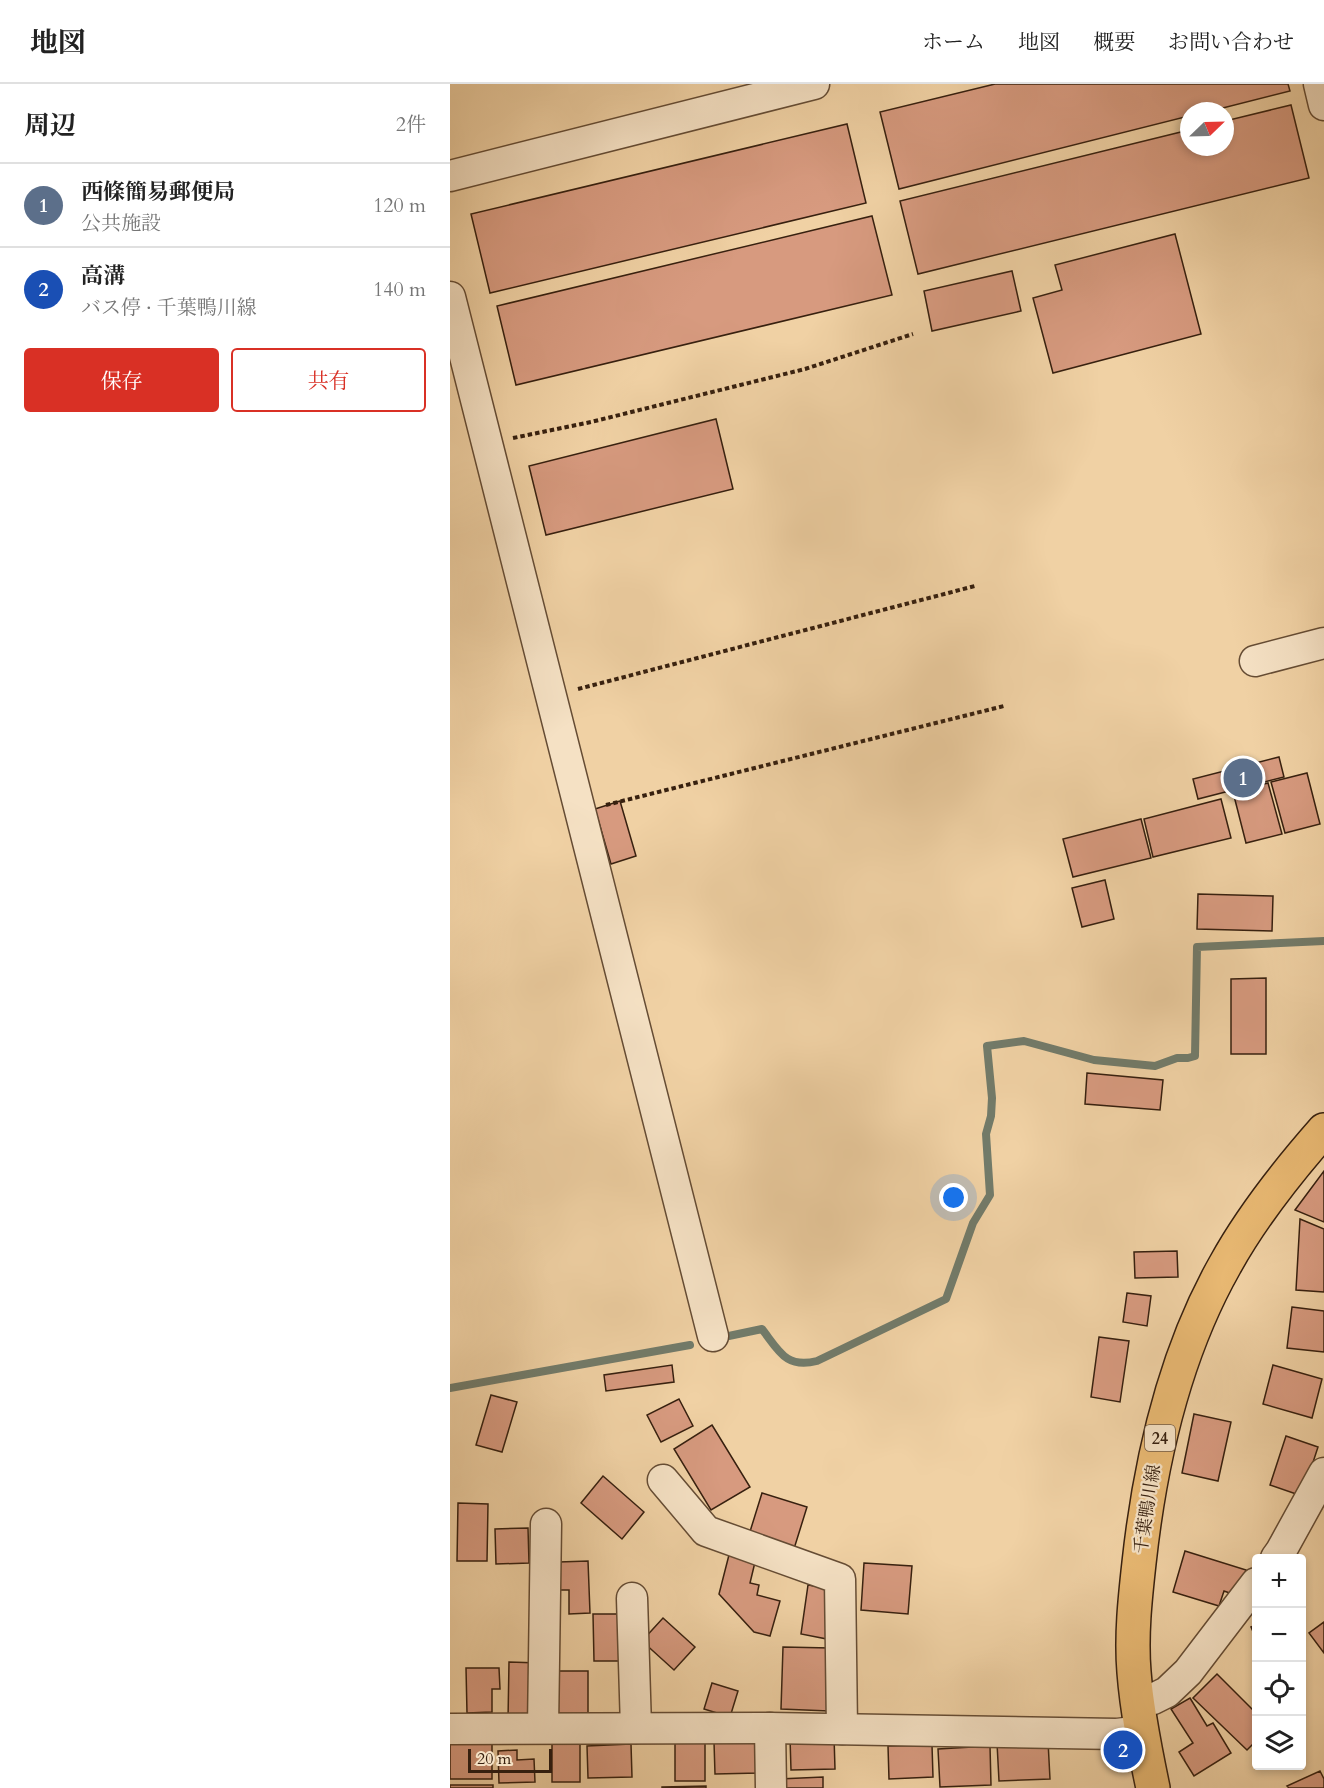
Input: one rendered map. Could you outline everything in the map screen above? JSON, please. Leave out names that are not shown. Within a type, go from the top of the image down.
[{"type":"main road","name":"千葉鴨川線","points":[[1153,1788],[1139,1716],[1133,1645],[1136,1584],[1144,1518],[1156,1452],[1171,1394],[1196,1324],[1224,1266],[1265,1202],[1324,1130]]},
{"type":"street","points":[[450,176],[814,84]]},
{"type":"street","points":[[1319,84],[1324,105]]},
{"type":"street","points":[[450,297],[713,1336]]},
{"type":"street","points":[[1255,661],[1324,643]]},
{"type":"street","points":[[1279,1554],[1324,1473]]},
{"type":"street","points":[[663,1480],[706,1531],[840,1579],[842,1729]]},
{"type":"street","points":[[543,1728],[546,1524]]},
{"type":"street","points":[[450,1729],[770,1728],[1117,1734],[1139,1716],[1153,1699],[1167,1692],[1188,1672],[1252,1589]]},
{"type":"street","points":[[632,1598],[636,1728]]},
{"type":"street","points":[[770,1728],[771,1788]]},
{"type":"path","points":[[487,443],[591,422],[805,369],[913,333]]},
{"type":"path","points":[[551,696],[975,586]]},
{"type":"path","points":[[580,811],[1004,706]]},
{"type":"building","points":[[995,84],[1288,84],[1290,91],[1234,105],[1234,102],[1180,102],[1180,118],[899,189],[880,112]]},
{"type":"building","points":[[1291,105],[1309,178],[918,274],[900,201],[1180,132],[1180,156],[1234,156],[1234,119]]},
{"type":"building","points":[[847,124],[866,203],[490,293],[471,214]]},
{"type":"building","points":[[872,216],[892,295],[516,385],[497,306]]},
{"type":"building","points":[[1175,234],[1201,334],[1053,373],[1033,298],[1062,290],[1055,265]]},
{"type":"building","points":[[1012,271],[1021,311],[932,331],[924,291]]},
{"type":"building","points":[[716,419],[733,489],[546,535],[529,466]]},
{"type":"building","points":[[1279,757],[1284,777],[1198,799],[1193,779]]},
{"type":"building","points":[[1307,773],[1320,824],[1285,833],[1271,782]]},
{"type":"building","points":[[1268,783],[1282,834],[1246,843],[1233,792]]},
{"type":"building","points":[[1221,799],[1231,838],[1153,857],[1144,819]]},
{"type":"building","points":[[620,801],[636,856],[611,864],[595,809]]},
{"type":"building","points":[[1141,819],[1151,858],[1073,877],[1063,839]]},
{"type":"building","points":[[1105,880],[1114,919],[1082,927],[1072,888]]},
{"type":"building","points":[[1198,894],[1273,896],[1272,931],[1197,929]]},
{"type":"building","points":[[1266,978],[1266,1054],[1231,1054],[1231,979]]},
{"type":"building","points":[[1087,1073],[1163,1080],[1160,1110],[1085,1104]]},
{"type":"building","points":[[1324,1171],[1324,1222],[1295,1210]]},
{"type":"building","points":[[1300,1219],[1324,1229],[1324,1292],[1296,1290]]},
{"type":"building","points":[[1177,1251],[1178,1277],[1135,1278],[1134,1252]]},
{"type":"building","points":[[1127,1293],[1151,1296],[1147,1326],[1123,1322]]},
{"type":"building","points":[[1292,1307],[1324,1311],[1324,1352],[1287,1348]]},
{"type":"building","points":[[1099,1337],[1129,1341],[1120,1402],[1091,1397]]},
{"type":"building","points":[[672,1365],[674,1382],[606,1391],[604,1375]]},
{"type":"building","points":[[1273,1365],[1322,1379],[1312,1418],[1263,1404]]},
{"type":"building","points":[[491,1395],[517,1402],[502,1452],[476,1445]]},
{"type":"building","points":[[679,1399],[693,1426],[661,1442],[647,1415]]},
{"type":"building","points":[[1194,1414],[1231,1422],[1218,1481],[1182,1473]]},
{"type":"building","points":[[712,1425],[750,1487],[711,1510],[674,1449]]},
{"type":"building","points":[[1286,1436],[1318,1447],[1302,1496],[1270,1485]]},
{"type":"building","points":[[603,1476],[644,1512],[622,1539],[581,1503]]},
{"type":"building","points":[[762,1493],[807,1507],[793,1552],[748,1538]]},
{"type":"building","points":[[458,1503],[488,1504],[487,1561],[457,1561]]},
{"type":"building","points":[[528,1528],[529,1563],[496,1564],[495,1529]]},
{"type":"building","points":[[730,1551],[756,1558],[750,1583],[759,1585],[757,1595],[780,1601],[770,1636],[754,1632],[719,1594]]},
{"type":"building","points":[[1185,1551],[1246,1570],[1238,1596],[1224,1591],[1219,1606],[1173,1592]]},
{"type":"building","points":[[588,1561],[590,1613],[569,1614],[569,1590],[559,1590],[559,1562]]},
{"type":"building","points":[[864,1563],[912,1566],[908,1614],[861,1610]]},
{"type":"building","points":[[808,1585],[834,1589],[827,1639],[801,1634]]},
{"type":"building","points":[[593,1614],[626,1614],[627,1661],[594,1661]]},
{"type":"building","points":[[663,1618],[695,1647],[674,1670],[642,1641]]},
{"type":"building","points":[[1324,1622],[1324,1653],[1309,1633]]},
{"type":"building","points":[[783,1647],[830,1648],[829,1711],[781,1709]]},
{"type":"building","points":[[509,1662],[539,1663],[538,1721],[508,1720]]},
{"type":"building","points":[[466,1668],[499,1668],[500,1689],[492,1689],[492,1712],[467,1713]]},
{"type":"building","points":[[557,1671],[588,1671],[588,1718],[557,1719]]},
{"type":"building","points":[[1217,1674],[1252,1709],[1252,1745],[1247,1750],[1193,1698]]},
{"type":"building","points":[[712,1683],[738,1691],[730,1717],[704,1709]]},
{"type":"building","points":[[1190,1698],[1207,1726],[1213,1723],[1231,1753],[1194,1776],[1179,1752],[1193,1743],[1171,1709]]},
{"type":"building","points":[[834,1736],[835,1769],[791,1770],[790,1738]]},
{"type":"building","points":[[757,1740],[759,1773],[715,1774],[714,1742]]},
{"type":"building","points":[[552,1741],[580,1741],[580,1782],[552,1782]]},
{"type":"building","points":[[1048,1741],[1050,1779],[999,1781],[997,1743]]},
{"type":"building","points":[[675,1742],[705,1742],[705,1781],[675,1781]]},
{"type":"building","points":[[450,1743],[492,1743],[492,1779],[450,1779]]},
{"type":"building","points":[[631,1744],[632,1777],[588,1778],[587,1746]]},
{"type":"building","points":[[932,1745],[933,1777],[889,1779],[888,1746]]},
{"type":"building","points":[[990,1746],[991,1785],[940,1787],[938,1749]]},
{"type":"building","points":[[517,1750],[517,1760],[534,1759],[535,1782],[499,1783],[498,1751]]},
{"type":"building","points":[[1320,1771],[1324,1779],[1324,1788],[1289,1788],[1287,1786]]},
{"type":"building","points":[[823,1777],[823,1788],[780,1788],[779,1779]]},
{"type":"building","points":[[450,1785],[493,1785],[493,1788],[450,1788]]},
{"type":"building","points":[[706,1786],[706,1788],[662,1788],[662,1787]]},
{"type":"waterway","points":[[724,1337],[762,1329],[784,1356],[790,1360],[806,1363],[817,1361],[946,1299],[973,1223],[990,1195],[986,1134],[991,1116],[992,1098],[987,1046],[1024,1041],[1094,1060],[1155,1066],[1177,1058],[1195,1056],[1197,947],[1324,941]]},
{"type":"waterway","points":[[450,1388],[690,1345]]},
{"type":"place","name":"西條簡易郵便局","points":[[1243,778]]},
{"type":"place","name":"高溝","points":[[1123,1750]]}]
